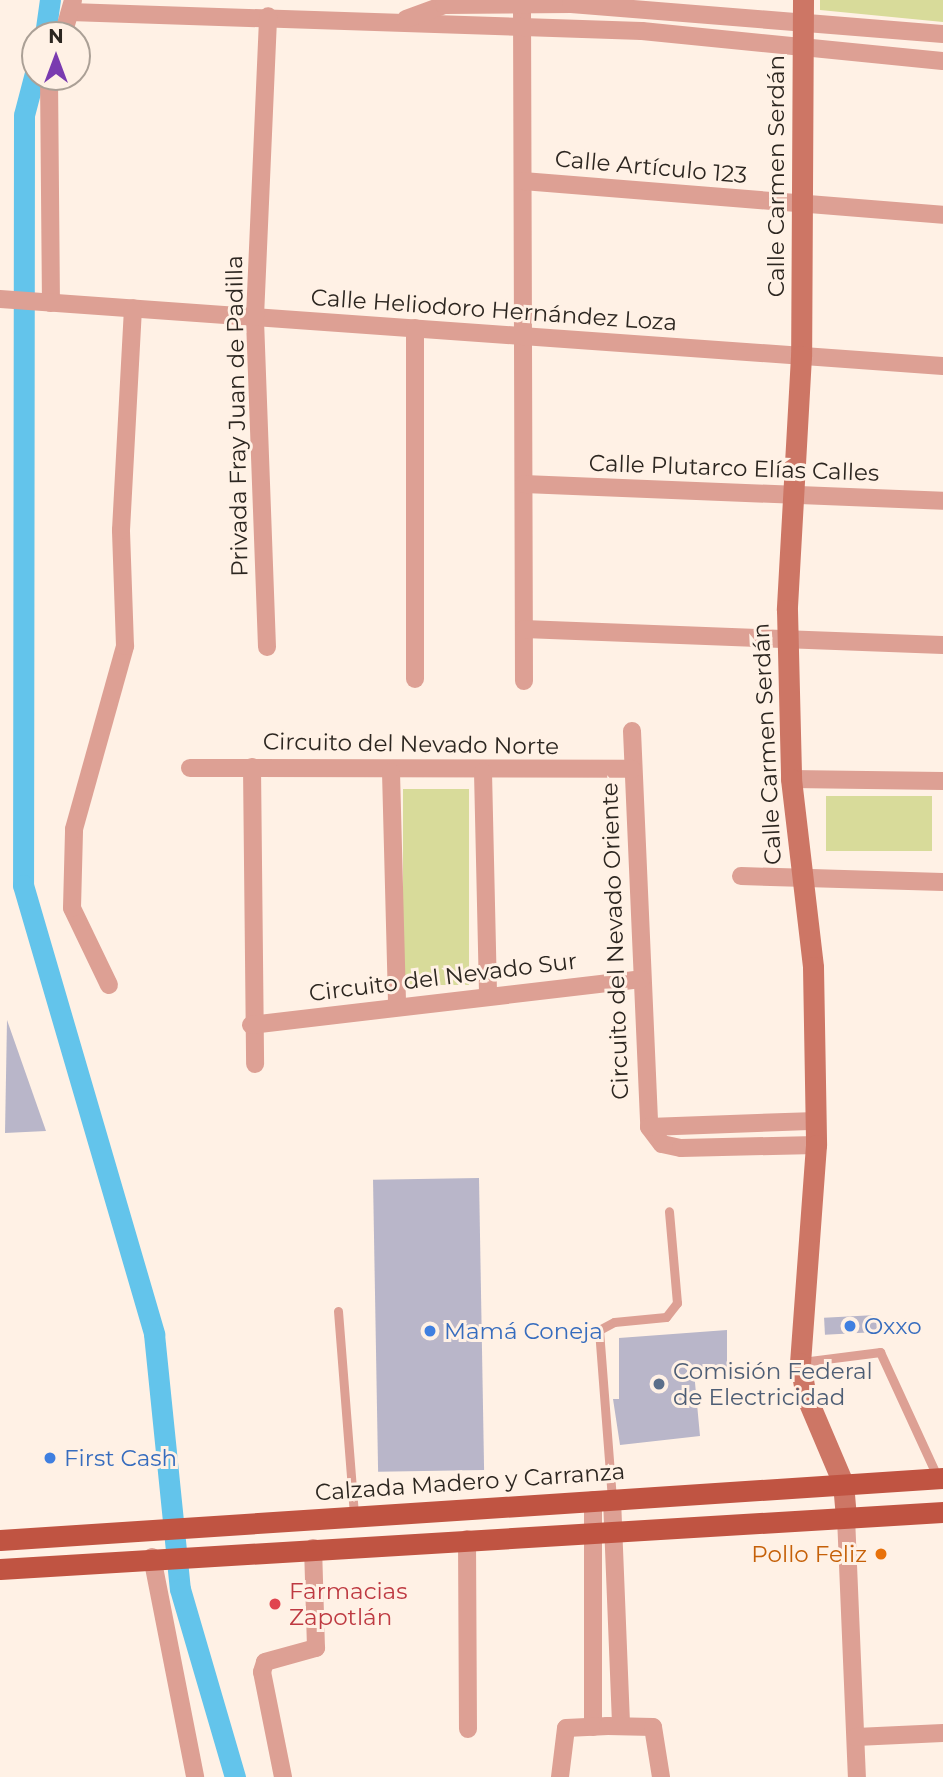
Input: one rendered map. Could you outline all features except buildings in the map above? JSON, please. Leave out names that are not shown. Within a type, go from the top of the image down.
[{"type":"main road","name":"Calzada Madero y Carranza","points":[[0,1540],[940,1478]]},
{"type":"main road","points":[[418,1512],[420,1542]]},
{"type":"main road","points":[[0,1569],[247,1551],[943,1512]]},
{"type":"main road","points":[[244,1523],[247,1551]]},
{"type":"street","name":"Calle Carmen Serdán","points":[[803,0],[801,356],[788,639],[791,779],[800,878],[813,967],[816,1145],[800,1363],[806,1396],[843,1483],[846,1517]]},
{"type":"street","points":[[406,19],[444,5],[522,6],[804,22],[943,34]]},
{"type":"street","points":[[72,6],[268,16],[321,9],[406,19],[440,27],[642,32],[943,61]]},
{"type":"street","points":[[522,6],[524,681]]},
{"type":"street","name":"Privada Fray Juan de Padilla","points":[[267,647],[255,317],[268,16]]},
{"type":"street","points":[[46,303],[49,91]]},
{"type":"street","name":"Calle Artículo 123","points":[[523,181],[943,215]]},
{"type":"street","name":"Calle Heliodoro Hernández Loza","points":[[2,300],[943,366]]},
{"type":"street","points":[[109,985],[72,908],[74,830],[125,646],[121,530],[133,308]]},
{"type":"street","points":[[415,328],[415,679]]},
{"type":"street","name":"Calle Plutarco Elías Calles","points":[[524,484],[943,501]]},
{"type":"street","points":[[524,629],[943,645]]},
{"type":"street","name":"Circuito del Nevado Oriente","points":[[632,731],[649,1127],[662,1144],[816,1145]]},
{"type":"street","points":[[252,767],[251,1025],[255,1064]]},
{"type":"street","name":"Circuito del Nevado Norte","points":[[190,768],[252,767],[391,772],[632,769]]},
{"type":"street","points":[[391,772],[397,1007]]},
{"type":"street","points":[[483,772],[488,996]]},
{"type":"street","points":[[791,779],[943,781]]},
{"type":"street","points":[[741,876],[943,882]]},
{"type":"street","name":"Circuito del Nevado Sur","points":[[251,1025],[641,979]]},
{"type":"street","points":[[649,1127],[816,1121]]},
{"type":"street","points":[[593,1727],[603,1499]]},
{"type":"street","points":[[846,1517],[858,1777]]},
{"type":"street","points":[[603,1531],[621,1726]]},
{"type":"street","points":[[467,1539],[468,1729]]},
{"type":"street","points":[[283,1777],[262,1672],[265,1662],[316,1647],[313,1548]]},
{"type":"street","points":[[156,1557],[195,1777]]},
{"type":"street","points":[[560,1777],[560,1737],[566,1728],[621,1726],[653,1727],[659,1734],[661,1777]]},
{"type":"street","points":[[856,1737],[943,1733]]},
{"type":"lane","points":[[603,1499],[599,1330],[614,1322],[666,1317],[677,1303],[669,1211]]},
{"type":"lane","points":[[338,1311],[354,1516]]},
{"type":"lane","points":[[800,1363],[880,1352],[940,1478]]},
{"type":"green space","points":[[820,0],[943,0],[943,22],[820,10]]},
{"type":"green space","points":[[403,789],[469,789],[469,985],[403,985]]},
{"type":"green space","points":[[826,796],[932,796],[932,851],[826,851]]},
{"type":"waterway","points":[[47,21],[50,0]]},
{"type":"waterway","points":[[30,91],[24,115],[23,885],[154,1334],[180,1589],[235,1777]]},
{"type":"place","name":"Oxxo","points":[[850,1326]]},
{"type":"place","name":"Mamá Coneja","points":[[430,1331]]},
{"type":"place","name":"Comisión Federal de Electricidad","points":[[659,1384]]},
{"type":"place","name":"First Cash","points":[[50,1458]]},
{"type":"place","name":"Pollo Feliz","points":[[881,1554]]},
{"type":"place","name":"Farmacias Zapotlán","points":[[275,1604]]}]
